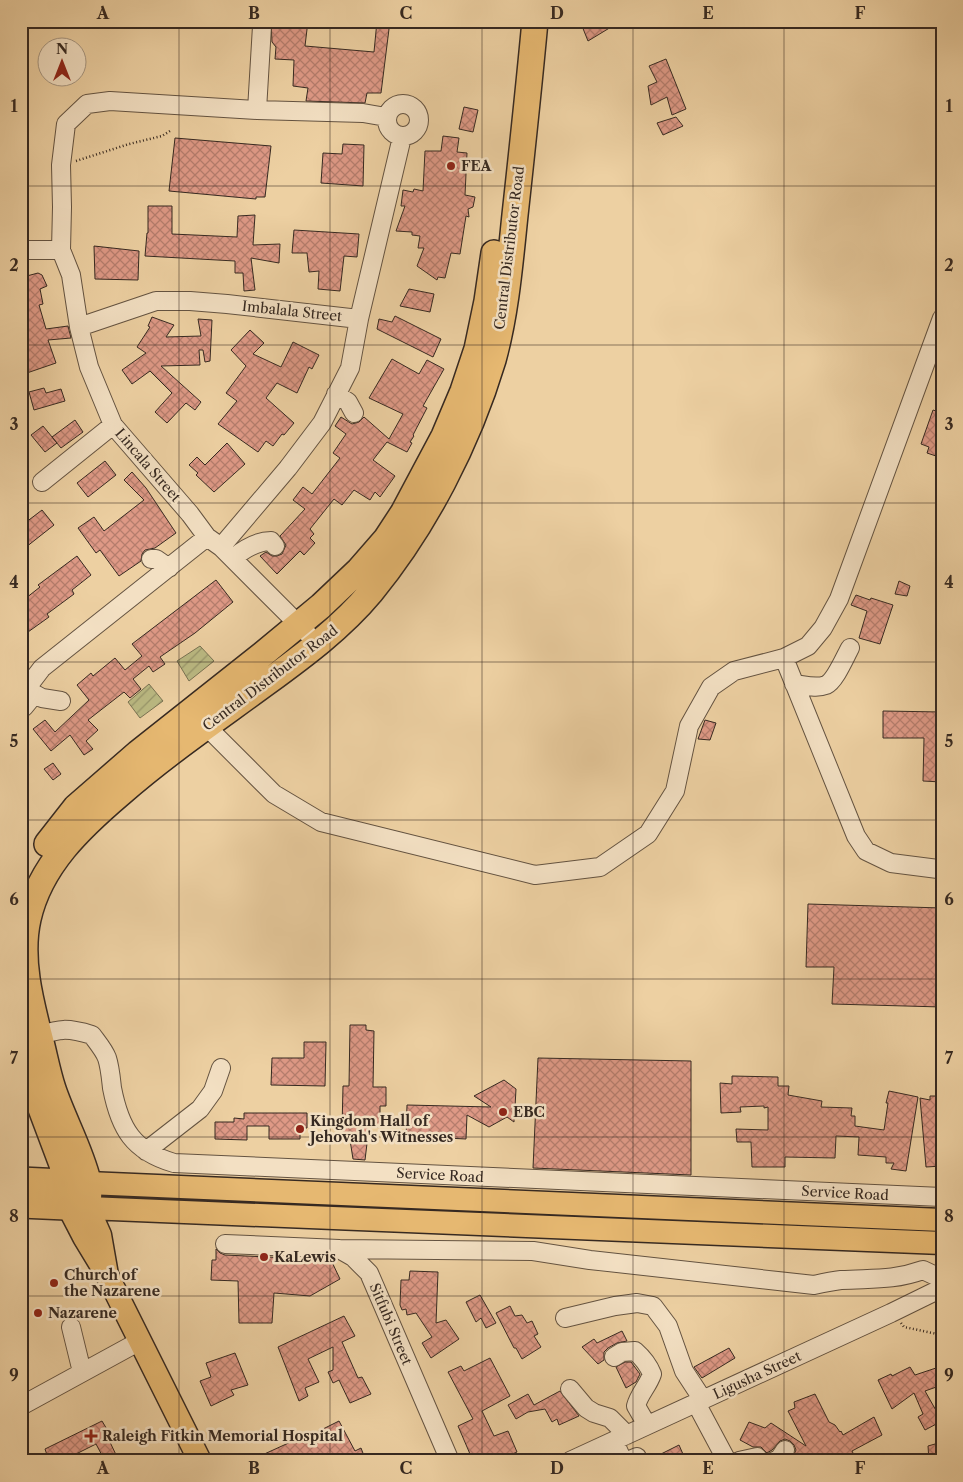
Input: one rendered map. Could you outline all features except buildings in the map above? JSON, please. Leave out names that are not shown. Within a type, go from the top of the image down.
[{"type":"highway","name":"Central Distributor Road","points":[[78,1208],[79,1183],[52,1087],[27,1038],[32,1007],[26,969],[23,930],[28,915],[37,891],[59,854],[86,823],[146,772],[299,624],[359,570],[386,539],[403,513],[444,436],[463,391],[477,349],[487,301],[496,239],[519,21]]},
{"type":"highway","name":"Central Distributor Road","points":[[21,893],[26,880],[49,842],[76,807],[138,753],[200,718],[318,644],[334,631],[369,594],[422,520],[462,442],[494,357],[504,309],[535,21]]},
{"type":"highway","points":[[21,1180],[79,1183]]},
{"type":"highway","points":[[21,1205],[78,1208]]},
{"type":"main road","points":[[79,1183],[942,1220]]},
{"type":"main road","points":[[78,1208],[942,1243]]},
{"type":"main road","points":[[78,1208],[100,1235],[107,1274],[200,1461]]},
{"type":"street","points":[[257,110],[262,26]]},
{"type":"street","points":[[21,250],[61,250],[61,165],[66,124],[87,104],[110,101],[257,110],[363,113],[386,117]]},
{"type":"street","points":[[397,104],[409,104],[419,117],[417,128],[413,133],[402,136],[388,128],[386,117],[392,107],[397,104]]},
{"type":"street","points":[[359,319],[402,136]]},
{"type":"street","name":"Lincala Street","points":[[61,250],[71,275],[79,327],[89,367],[113,425],[221,548],[318,644]]},
{"type":"street","name":"Imbalala Street","points":[[21,708],[33,696],[27,687],[42,668],[169,568],[221,548],[299,454],[322,422],[350,368],[359,319],[227,304],[156,301],[79,327]]},
{"type":"street","points":[[200,718],[274,794],[321,822],[535,875],[600,867],[648,834],[675,790],[689,726],[711,687],[734,671],[784,658],[808,646],[823,628],[839,599],[942,318]]},
{"type":"street","points":[[339,388],[355,404]]},
{"type":"street","points":[[42,482],[113,425]]},
{"type":"street","points":[[221,548],[245,548],[271,542],[276,546]]},
{"type":"street","points":[[151,559],[156,559],[169,568]]},
{"type":"street","points":[[794,684],[816,687],[828,685],[833,680],[850,648]]},
{"type":"street","points":[[784,658],[856,836],[866,850],[891,863],[938,869]]},
{"type":"street","points":[[27,687],[42,698],[61,702]]},
{"type":"street","name":"Service Road","points":[[27,1038],[54,1030],[71,1029],[92,1035],[107,1058],[115,1102],[122,1124],[133,1141],[146,1151],[158,1158],[174,1163],[942,1197]]},
{"type":"street","points":[[146,1151],[200,1109],[213,1091],[221,1068]]},
{"type":"street","points":[[225,1244],[339,1249],[533,1251],[618,1264],[814,1285],[840,1280],[880,1280],[908,1276],[923,1270],[942,1279]]},
{"type":"street","name":"Sitfubi Street","points":[[339,1249],[353,1256],[370,1273],[450,1461]]},
{"type":"street","name":"Ligusha Street","points":[[570,1461],[891,1314],[942,1288]]},
{"type":"street","points":[[566,1318],[615,1306],[637,1303],[653,1306],[668,1326],[684,1371],[727,1461]]},
{"type":"street","points":[[71,1327],[82,1372]]},
{"type":"street","points":[[21,1406],[140,1341]]},
{"type":"street","points":[[614,1357],[622,1352],[636,1351],[644,1358],[649,1367],[652,1374],[638,1396],[636,1406],[647,1425]]},
{"type":"street","points":[[570,1389],[586,1408],[594,1413],[610,1418],[620,1438],[622,1459],[630,1460],[638,1457]]},
{"type":"street","points":[[739,1461],[757,1457],[760,1461]]},
{"type":"path","points":[[61,165],[162,136],[170,132]]},
{"type":"path","points":[[891,1314],[904,1327],[942,1335]]},
{"type":"shaded area","points":[[200,646],[214,661],[189,681],[177,661]]},
{"type":"shaded area","points":[[149,684],[163,701],[140,718],[128,702]]},
{"type":"place","name":"FEA","points":[[451,166]]},
{"type":"place","name":"EBC","points":[[503,1112]]},
{"type":"place","name":"Kingdom Hall of Jehovah's Witnesses","points":[[300,1129]]},
{"type":"place","name":"KaLewis","points":[[264,1257]]},
{"type":"place","name":"Church of the Nazarene","points":[[54,1283]]},
{"type":"place","name":"Nazarene","points":[[38,1313]]},
{"type":"place","name":"Raleigh Fitkin Memorial Hospital","points":[[91,1436]]}]
